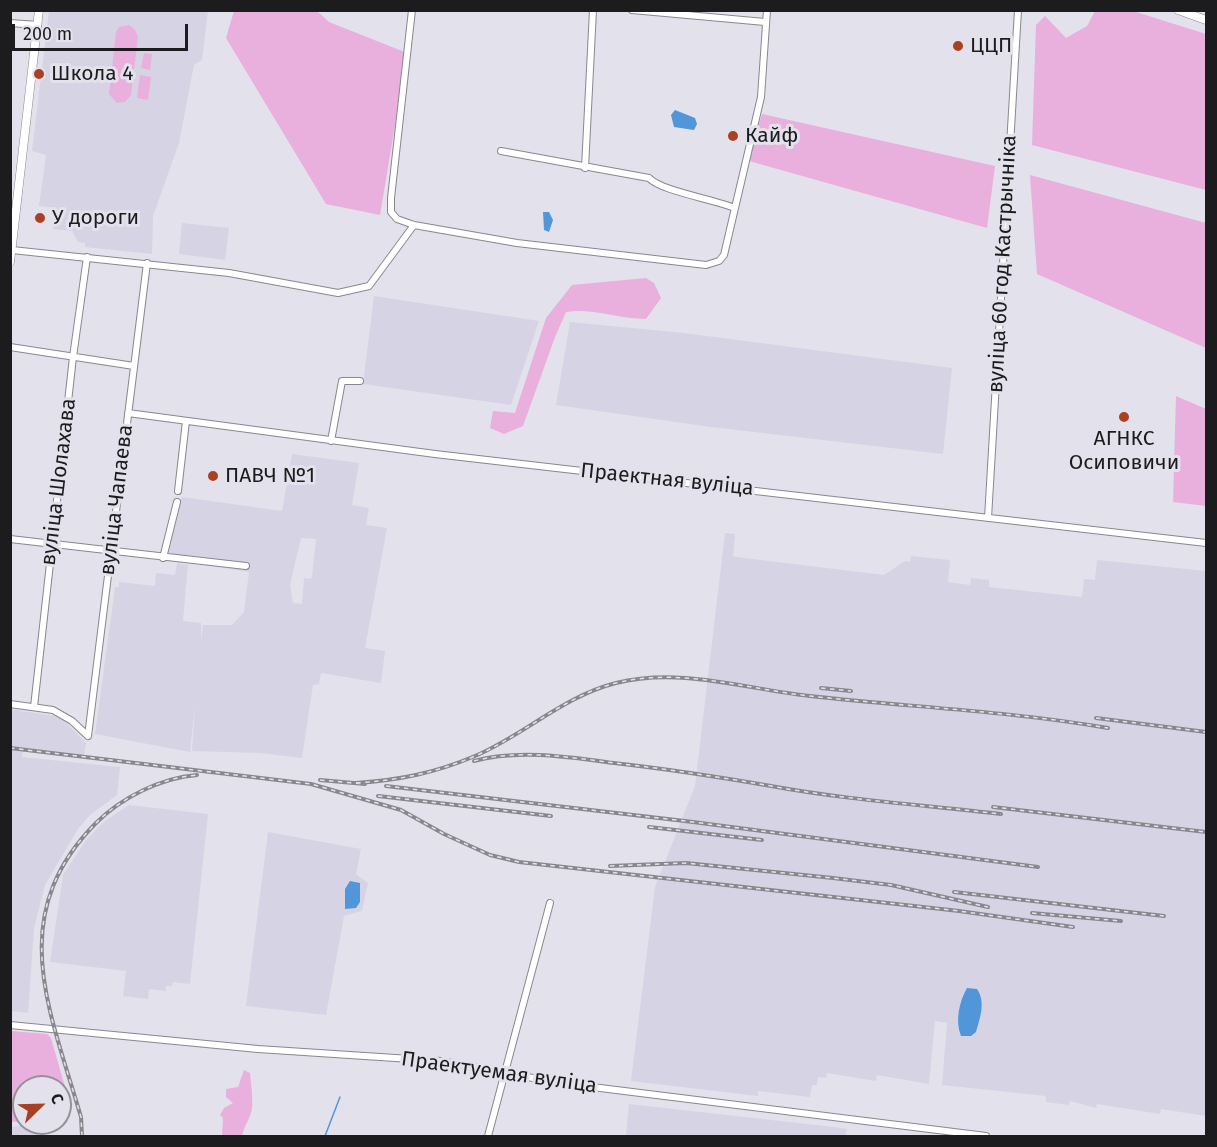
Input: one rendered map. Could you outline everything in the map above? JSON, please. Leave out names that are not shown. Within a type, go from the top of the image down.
[{"type":"main road","points":[[10,262],[39,10]]},
{"type":"main road","points":[[1178,10],[1206,20]]},
{"type":"street","points":[[412,10],[391,198],[391,213],[397,219],[414,225],[517,243],[706,265],[720,261],[724,255],[761,97],[767,10]]},
{"type":"street","points":[[585,168],[593,10]]},
{"type":"street","points":[[632,10],[765,22]]},
{"type":"street","name":"вуліца 60 год Кастрычніка","points":[[988,518],[1018,10]]},
{"type":"street","points":[[10,23],[38,25]]},
{"type":"street","points":[[501,151],[649,178],[656,185],[713,199],[735,208]]},
{"type":"street","points":[[12,250],[229,273],[339,293],[369,286],[414,225]]},
{"type":"street","name":"вуліца Шолахава","points":[[33,707],[73,357],[87,257]]},
{"type":"street","name":"вуліца Чапаева","points":[[33,707],[53,710],[72,721],[88,736],[147,263]]},
{"type":"street","points":[[10,347],[134,366]]},
{"type":"street","points":[[332,441],[342,381],[360,381]]},
{"type":"street","name":"Праектная вуліца","points":[[128,413],[332,441],[1206,543]]},
{"type":"street","points":[[178,491],[186,422]]},
{"type":"street","points":[[163,558],[177,501]]},
{"type":"street","points":[[10,539],[246,566]]},
{"type":"street","points":[[10,704],[33,707]]},
{"type":"street","points":[[488,1137],[550,903]]},
{"type":"street","name":"Праектуемая вуліца","points":[[10,1025],[258,1049],[441,1061],[505,1074],[986,1137]]},
{"type":"shaded area","points":[[49,11],[208,11],[202,60],[194,65],[179,143],[153,216],[152,254],[85,247],[85,243],[78,242],[72,231],[53,229],[55,208],[39,206],[46,155],[32,151]]},
{"type":"shaded area","points":[[234,11],[317,11],[329,22],[407,53],[380,215],[326,204],[226,38]]},
{"type":"shaded area","points":[[1095,11],[1133,11],[1206,34],[1206,190],[1032,145],[1036,25],[1045,16],[1066,38],[1087,26]]},
{"type":"shaded area","points":[[129,25],[138,37],[131,95],[125,102],[117,103],[109,94],[116,32],[119,27]]},
{"type":"shaded area","points":[[144,53],[152,54],[150,70],[141,68]]},
{"type":"shaded area","points":[[140,75],[151,77],[148,100],[137,98]]},
{"type":"shaded area","points":[[762,114],[995,166],[987,228],[749,161]]},
{"type":"shaded area","points":[[1030,175],[1206,223],[1206,348],[1037,274]]},
{"type":"shaded area","points":[[182,223],[229,228],[225,260],[179,254]]},
{"type":"shaded area","points":[[646,278],[654,283],[661,298],[646,319],[586,311],[566,312],[523,426],[504,434],[490,428],[493,411],[515,413],[546,318],[572,285]]},
{"type":"shaded area","points":[[374,296],[539,321],[511,405],[363,384]]},
{"type":"shaded area","points":[[570,322],[684,333],[952,368],[943,454],[711,427],[556,405]]},
{"type":"shaded area","points":[[1176,396],[1206,409],[1206,506],[1173,502]]},
{"type":"shaded area","points":[[292,454],[359,463],[352,505],[369,508],[366,525],[387,528],[365,648],[385,651],[381,683],[321,673],[319,684],[313,685],[302,758],[261,753],[192,751],[195,705],[190,752],[95,734],[115,587],[119,587],[119,582],[155,586],[156,573],[175,575],[177,563],[188,565],[183,621],[201,623],[201,641],[203,625],[232,625],[244,612],[249,572],[166,559],[182,497],[282,511]],"holes":[[[301,538],[316,539],[311,579],[304,578],[302,604],[293,603],[290,585]]]},
{"type":"shaded area","points":[[725,533],[735,534],[733,556],[736,557],[884,575],[905,561],[910,562],[911,556],[950,560],[948,582],[970,585],[971,578],[989,580],[989,587],[1082,597],[1084,579],[1095,580],[1097,560],[1206,571],[1206,1116],[1161,1109],[1160,1114],[1097,1104],[1096,1108],[1070,1101],[1069,1105],[1046,1102],[1046,1096],[942,1085],[947,1023],[935,1021],[929,1084],[877,1075],[876,1081],[827,1073],[826,1078],[818,1077],[817,1085],[812,1085],[810,1097],[758,1091],[758,1096],[631,1081],[655,887],[695,786]]},
{"type":"shaded area","points":[[10,709],[60,717],[86,743],[84,755],[23,748],[22,757],[120,767],[117,795],[90,815],[78,829],[45,885],[34,928],[28,1013],[11,1011]]},
{"type":"shaded area","points":[[129,805],[208,814],[190,984],[173,982],[172,986],[166,986],[166,991],[149,989],[148,999],[123,996],[126,971],[50,962],[63,875],[86,840],[106,820]]},
{"type":"shaded area","points":[[268,832],[361,849],[356,874],[368,883],[362,911],[344,916],[326,1015],[246,1006]]},
{"type":"shaded area","points":[[11,1031],[47,1034],[51,1038],[62,1075],[12,1075],[11,1122]]},
{"type":"shaded area","points":[[244,1070],[250,1073],[252,1108],[250,1115],[242,1136],[222,1136],[223,1118],[220,1115],[224,1108],[233,1103],[226,1097],[226,1089],[238,1087]]},
{"type":"shaded area","points":[[629,1104],[847,1129],[845,1136],[626,1136]]},
{"type":"shaded area","points":[[11,1127],[12,1135],[38,1136],[11,1136]]},
{"type":"water","points":[[675,110],[695,118],[697,124],[694,130],[674,127],[671,115]]},
{"type":"water","points":[[543,212],[549,212],[553,220],[549,232],[544,230]]},
{"type":"water","points":[[350,881],[360,883],[360,902],[356,908],[345,909],[345,889]]},
{"type":"water","points":[[967,988],[977,989],[981,999],[981,1010],[976,1032],[971,1036],[961,1036],[958,1024],[959,1012]]},
{"type":"waterway","points":[[325,1136],[340,1097]]},
{"type":"railway","points":[[356,783],[417,775],[446,767],[493,747],[561,706],[597,689],[616,683],[665,677],[713,681],[810,696],[996,713],[1108,728]]},
{"type":"railway","points":[[821,688],[851,691]]},
{"type":"railway","points":[[1096,718],[1206,732]]},
{"type":"railway","points":[[10,748],[311,784],[401,810],[444,834],[490,855],[519,862],[959,911],[1073,927]]},
{"type":"railway","points":[[474,761],[508,755],[562,757],[673,771],[828,795],[1001,814]]},
{"type":"railway","points":[[82,1136],[81,1117],[57,1039],[42,965],[43,929],[50,893],[68,858],[96,823],[117,805],[155,785],[197,775]]},
{"type":"railway","points":[[320,780],[365,784]]},
{"type":"railway","points":[[386,786],[693,822],[1038,867]]},
{"type":"railway","points":[[378,796],[551,816]]},
{"type":"railway","points":[[993,807],[1206,832]]},
{"type":"railway","points":[[649,827],[762,840]]},
{"type":"railway","points":[[610,866],[686,863],[833,878],[891,885],[988,907]]},
{"type":"railway","points":[[954,892],[1164,916]]},
{"type":"railway","points":[[1032,913],[1121,921]]},
{"type":"place","name":"ЦЦП","points":[[958,46]]},
{"type":"place","name":"Школа 4","points":[[39,74]]},
{"type":"place","name":"Кайф","points":[[733,136]]},
{"type":"place","name":"У дороги","points":[[40,218]]},
{"type":"place","name":"АГНКС Осиповичи","points":[[1124,417]]},
{"type":"place","name":"ПАВЧ №1","points":[[213,476]]}]
